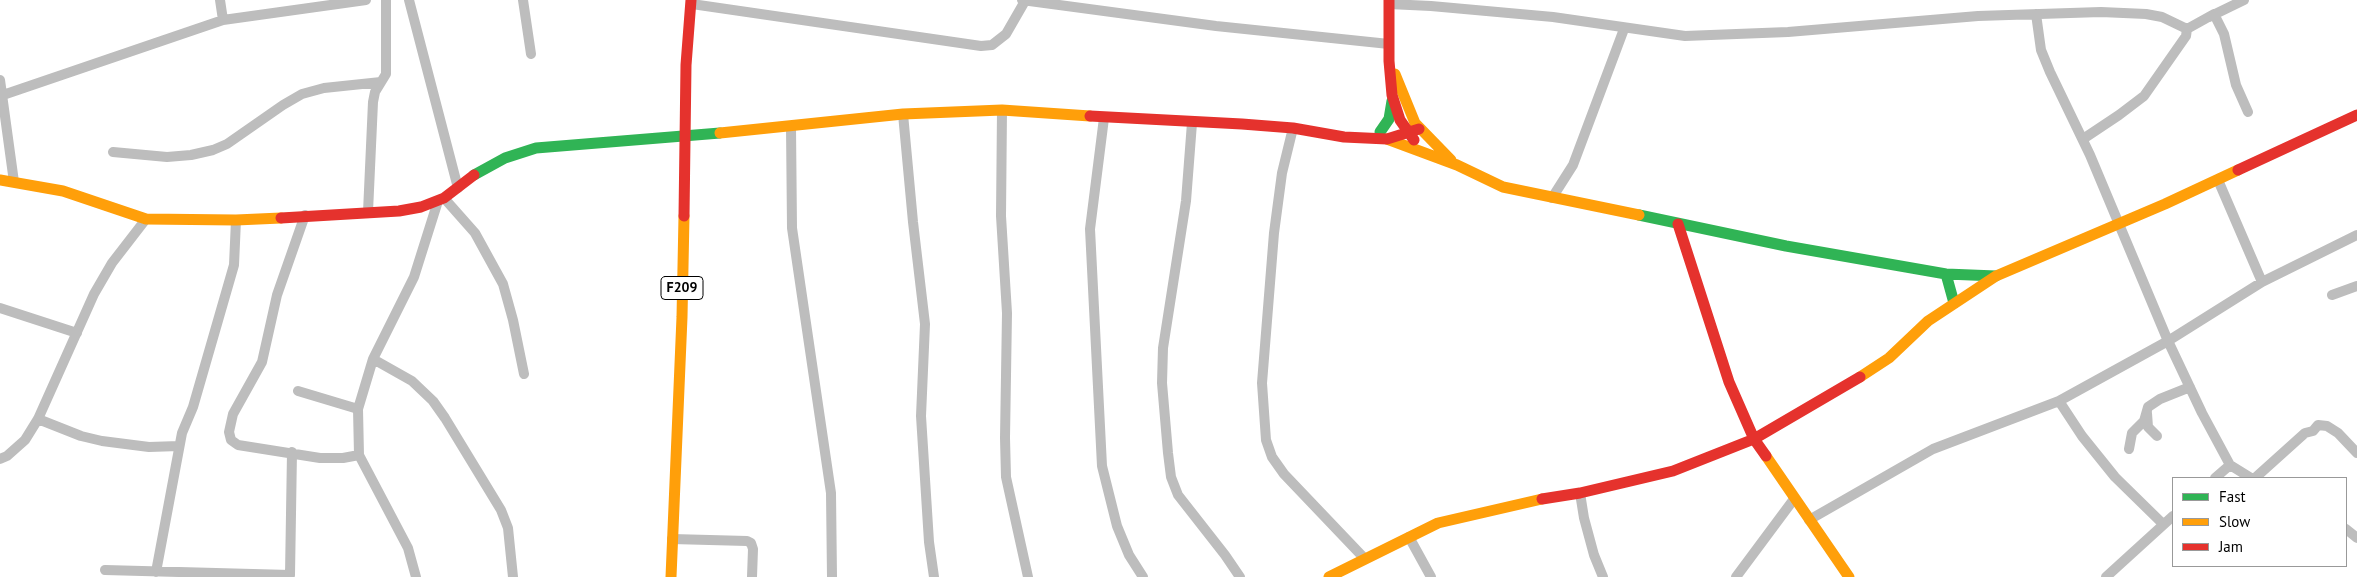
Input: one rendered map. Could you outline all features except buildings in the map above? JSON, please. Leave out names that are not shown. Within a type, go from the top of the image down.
[{"type":"street","points":[[220,0],[223,20]]},
{"type":"street","points":[[3,95],[223,20],[366,0]]},
{"type":"street","points":[[368,212],[373,102],[375,92],[386,74],[386,0]]},
{"type":"street","points":[[409,0],[458,188]]},
{"type":"street","points":[[523,0],[531,54]]},
{"type":"street","points":[[2187,29],[2243,0]]},
{"type":"street","points":[[692,2],[981,46],[992,45],[1006,34],[1023,1],[1069,3],[1216,26],[1389,44]]},
{"type":"street","name":"F209","points":[[671,577],[682,317],[686,65],[692,2]]},
{"type":"street","points":[[1383,136],[1389,119],[1392,95],[1389,62],[1389,2],[1553,17],[1624,29],[1685,36],[1729,35],[1961,17],[2101,12],[2146,14],[2162,18],[2187,29]]},
{"type":"street","points":[[2036,14],[2041,50],[2083,139],[2168,341],[2230,465],[2249,477]]},
{"type":"street","points":[[2214,14],[2224,34],[2236,85],[2248,112]]},
{"type":"street","points":[[1552,198],[1573,165],[1624,29]]},
{"type":"street","points":[[2083,139],[2144,96],[2186,36],[2187,29]]},
{"type":"street","points":[[1389,62],[1411,128],[1457,165]]},
{"type":"street","points":[[0,80],[14,182]]},
{"type":"street","points":[[113,152],[167,156],[191,155],[213,150],[227,144],[302,94],[324,88],[381,82]]},
{"type":"street","points":[[1392,95],[1423,148],[1438,158]]},
{"type":"street","points":[[0,180],[63,191],[146,219],[236,220],[368,212],[410,209],[441,200],[477,173],[505,158],[536,148],[685,137],[904,114],[1002,110],[1104,118],[1293,128],[1344,137],[1360,131],[1383,136],[1457,165],[1503,188],[1786,246],[1946,274],[1996,276]]},
{"type":"street","points":[[1002,110],[1001,216],[1007,313],[1006,477],[1028,577]]},
{"type":"street","points":[[904,114],[913,222],[925,324],[921,416],[928,542],[934,577]]},
{"type":"street","points":[[1332,576],[1438,523],[1524,502],[1580,493],[1673,471],[1754,440],[1872,370],[1889,358],[1928,321],[1996,276],[2218,180],[2357,115]]},
{"type":"street","points":[[1104,118],[1090,229],[1102,466],[1118,526],[1130,556],[1143,577]]},
{"type":"street","points":[[1192,123],[1186,201],[1163,348],[1162,383],[1168,453],[1171,477],[1178,495],[1226,555],[1240,577]]},
{"type":"street","points":[[791,127],[792,228],[831,493],[832,577]]},
{"type":"street","points":[[1293,128],[1282,173],[1269,288],[1262,383],[1266,440],[1272,457],[1284,474],[1365,559]]},
{"type":"street","points":[[1383,136],[1411,128]]},
{"type":"street","points":[[2218,180],[2262,282]]},
{"type":"street","points":[[416,577],[408,548],[359,455],[358,409],[373,359],[414,277],[441,200]]},
{"type":"street","points":[[441,200],[475,232],[503,284],[513,320],[524,374]]},
{"type":"street","points":[[304,215],[277,295],[262,362],[233,414],[229,432],[232,440],[238,445],[292,452],[320,458],[343,458],[359,455]]},
{"type":"street","points":[[0,459],[7,456],[25,440],[38,419],[94,294],[112,263],[146,219]]},
{"type":"street","points":[[156,572],[182,433],[193,407],[234,265],[236,220]]},
{"type":"street","points":[[1678,224],[1728,382],[1754,440],[1849,577]]},
{"type":"street","points":[[1809,520],[1933,449],[2059,401],[2168,341],[2262,282],[2357,235]]},
{"type":"street","points":[[1946,274],[1954,303]]},
{"type":"street","points":[[2332,295],[2357,286]]},
{"type":"street","points":[[0,308],[77,333]]},
{"type":"street","points":[[373,359],[412,382],[433,401],[445,418],[501,510],[508,528],[513,577]]},
{"type":"street","points":[[2129,449],[2132,433],[2144,421],[2146,412],[2154,402],[2190,387]]},
{"type":"street","points":[[298,391],[358,409]]},
{"type":"street","points":[[2059,401],[2082,436],[2115,477],[2163,524]]},
{"type":"street","points":[[2146,412],[2148,427],[2157,436]]},
{"type":"street","points":[[38,419],[81,436],[102,441],[149,447],[179,446]]},
{"type":"street","points":[[2256,477],[2306,433],[2313,431],[2318,425],[2327,426],[2338,433],[2357,454]]},
{"type":"street","points":[[105,570],[290,576],[292,452]]},
{"type":"street","points":[[2216,477],[2230,465]]},
{"type":"street","points":[[1580,493],[1584,518],[1594,555],[1603,577]]},
{"type":"street","points":[[1736,577],[1794,499]]},
{"type":"street","points":[[2106,577],[2172,517]]},
{"type":"street","points":[[2347,530],[2357,538]]},
{"type":"street","points":[[1409,537],[1431,577]]},
{"type":"street","points":[[672,539],[747,541],[751,543],[753,549],[752,577]]},
{"type":"traffic: fast","points":[[1380,132],[1389,119],[1392,101]]},
{"type":"traffic: fast","points":[[474,175],[505,158],[536,148],[720,133]]},
{"type":"traffic: fast","points":[[1639,215],[1786,246],[1946,274],[1996,276]]},
{"type":"traffic: fast","points":[[1946,274],[1954,303]]},
{"type":"traffic: slow","points":[[1395,74],[1415,123],[1451,160]]},
{"type":"traffic: slow","points":[[720,133],[903,114],[1002,110],[1090,116]]},
{"type":"traffic: slow","points":[[1387,139],[1457,165],[1503,187],[1639,215]]},
{"type":"traffic: slow","points":[[1860,377],[1889,358],[1928,321],[1996,276],[2165,204],[2238,170]]},
{"type":"traffic: slow","points":[[0,180],[63,191],[146,219],[236,220],[281,218]]},
{"type":"traffic: slow","points":[[671,577],[682,317],[684,216]]},
{"type":"traffic: slow","points":[[1766,456],[1849,577]]},
{"type":"traffic: slow","points":[[1329,577],[1438,523],[1542,499]]},
{"type":"traffic: jam","points":[[684,216],[686,65],[691,0]]},
{"type":"traffic: jam","points":[[1389,0],[1389,61],[1392,95],[1400,120],[1414,140]]},
{"type":"traffic: jam","points":[[2238,170],[2357,115]]},
{"type":"traffic: jam","points":[[1090,116],[1242,124],[1293,128],[1344,137],[1387,139],[1419,129]]},
{"type":"traffic: jam","points":[[281,218],[399,211],[421,207],[444,198],[474,175]]},
{"type":"traffic: jam","points":[[1678,224],[1729,382],[1754,439],[1766,456]]},
{"type":"traffic: jam","points":[[1542,499],[1580,493],[1673,471],[1754,439],[1860,377]]}]
